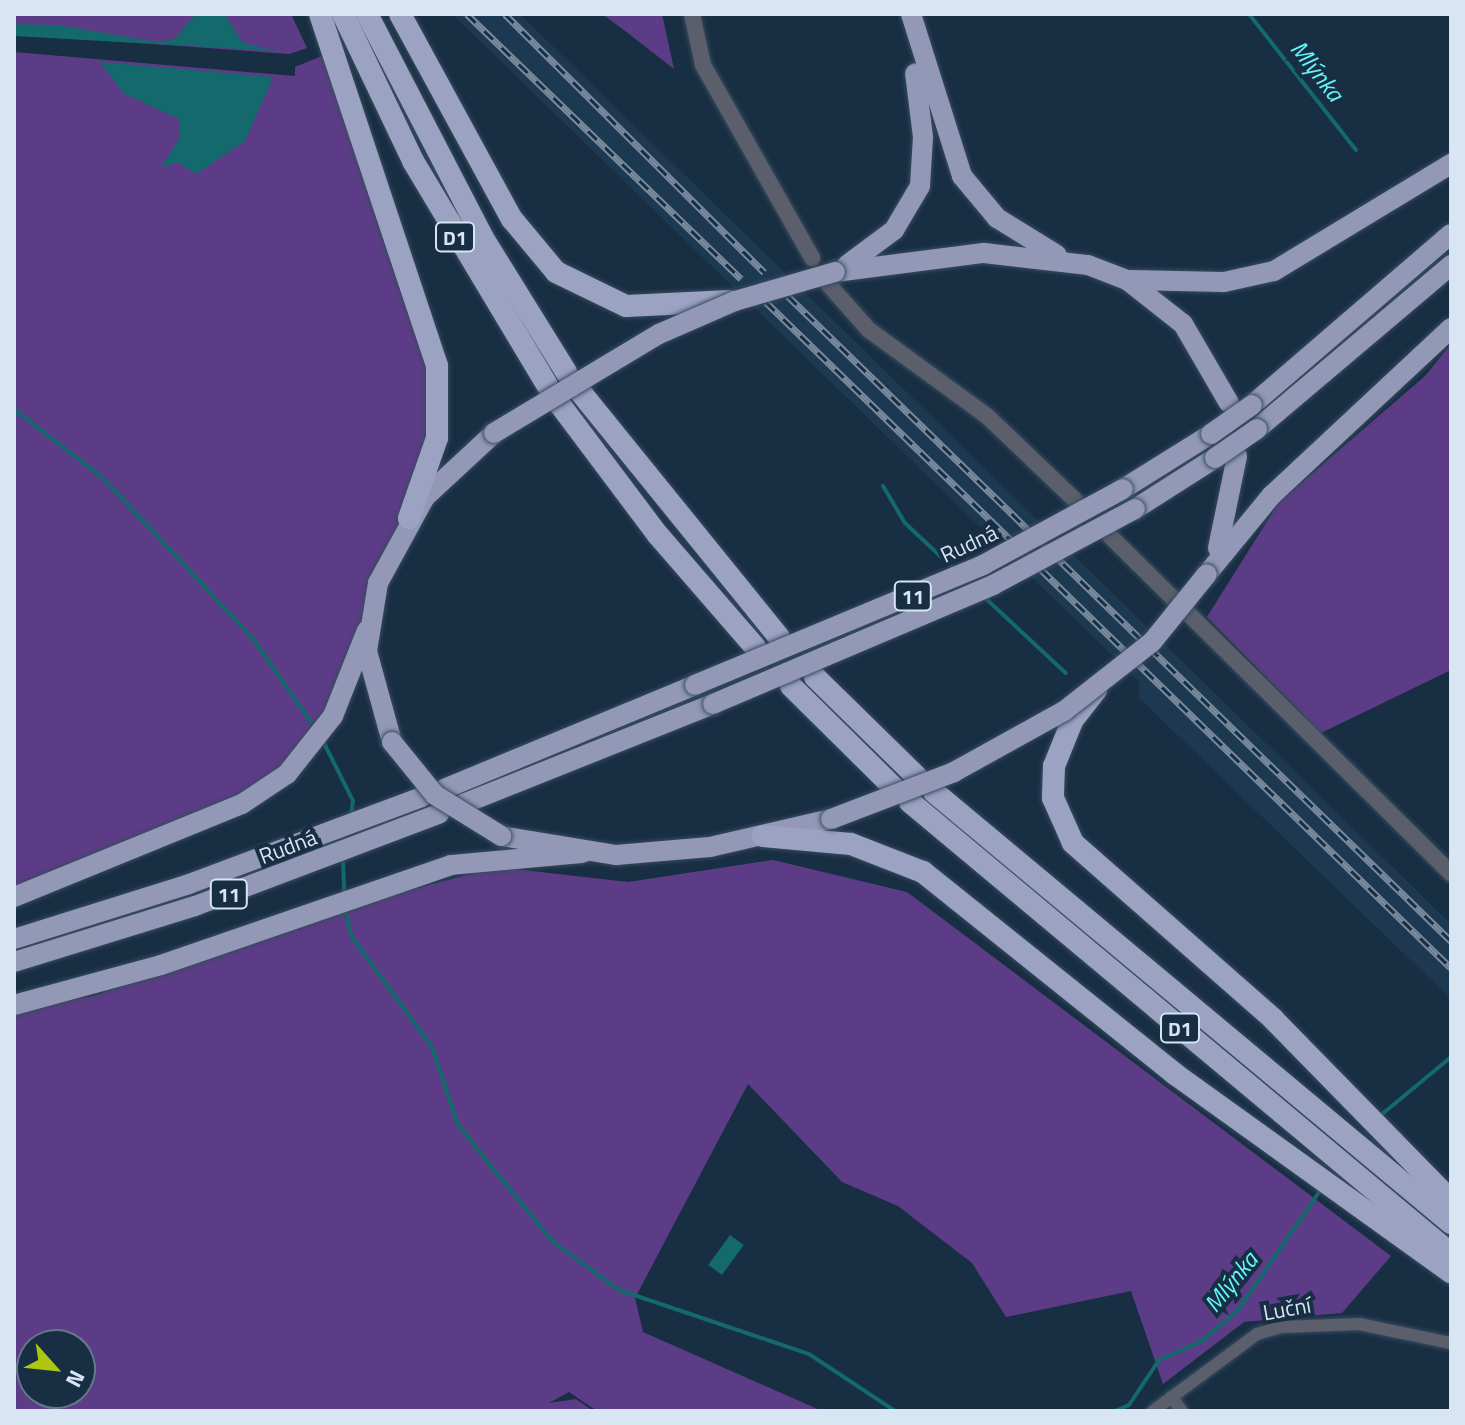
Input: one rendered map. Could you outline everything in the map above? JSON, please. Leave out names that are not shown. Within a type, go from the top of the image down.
[{"type":"highway","points":[[14,897],[242,804],[287,774],[333,716],[367,630],[382,571],[409,518],[437,438],[442,396],[429,335],[320,14]]},
{"type":"highway","name":"D1","points":[[343,14],[572,381],[779,637]]},
{"type":"highway","name":"D1","points":[[367,14],[385,79],[461,248],[553,393],[658,535],[755,647]]},
{"type":"highway","points":[[400,14],[426,67],[532,248],[595,296],[643,309],[735,301],[832,278],[869,260],[984,253],[1063,259]]},
{"type":"highway","points":[[908,14],[962,176],[997,218],[1063,259],[1127,280],[1198,283],[1274,271],[1451,164]]},
{"type":"highway","points":[[869,260],[905,217],[922,170],[908,14]]},
{"type":"highway","name":"Rudná","points":[[444,789],[983,565],[1123,489],[1252,405],[1451,234]]},
{"type":"highway","name":"Rudná","points":[[463,804],[713,704],[993,585],[1135,509],[1257,429],[1451,265]]},
{"type":"highway","points":[[1127,280],[1198,341],[1229,403]]},
{"type":"highway","points":[[409,518],[494,433],[621,352],[735,301]]},
{"type":"highway","points":[[14,1005],[161,965],[451,865],[582,853],[669,852],[763,836],[832,830],[975,762],[1101,684],[1167,627],[1272,495],[1451,328]]},
{"type":"highway","points":[[1207,574],[1228,520],[1237,456]]},
{"type":"highway","points":[[367,630],[372,686],[392,742],[435,795],[501,836],[582,853]]},
{"type":"highway","name":"D1","points":[[815,677],[926,784],[1451,1223]]},
{"type":"highway","points":[[1101,684],[1066,732],[1051,782],[1063,828],[1088,861],[1273,1019],[1451,1201]]},
{"type":"highway","points":[[791,686],[893,787]]},
{"type":"highway","name":"Rudná","points":[[14,939],[422,797]]},
{"type":"highway","name":"D1","points":[[910,802],[1451,1254]]},
{"type":"highway","name":"Rudná","points":[[14,962],[195,906],[439,814]]},
{"type":"highway","points":[[832,830],[923,872],[1118,1031],[1451,1272]]},
{"type":"street","points":[[692,14],[703,65],[812,258]]},
{"type":"street","points":[[832,278],[869,330],[987,416],[1075,500]]},
{"type":"street","points":[[1110,536],[1451,874]]},
{"type":"street","name":"Luční","points":[[1153,1411],[1257,1334],[1282,1327],[1359,1324],[1451,1343]]},
{"type":"street","points":[[1171,1397],[1182,1411]]},
{"type":"shaded area","points":[[14,14],[291,14],[307,48],[289,54],[14,34]]},
{"type":"shaded area","points":[[195,14],[224,14],[243,43],[279,51],[14,36],[14,24],[58,25],[157,42],[175,39]]},
{"type":"shaded area","points":[[452,14],[520,14],[1451,924],[1451,999],[1139,698],[1139,682],[1117,660]]},
{"type":"shaded area","points":[[602,14],[662,14],[674,69],[624,30]]},
{"type":"shaded area","points":[[14,52],[295,76],[295,67],[324,55],[442,396],[345,689],[287,774],[14,897]]},
{"type":"shaded area","points":[[100,62],[273,77],[245,141],[196,174],[177,162],[161,168],[180,137],[179,119],[123,93]]},
{"type":"shaded area","points":[[1451,344],[1451,670],[1321,733],[1207,617],[1279,502],[1425,376]]},
{"type":"shaded area","points":[[773,860],[907,892],[1391,1256],[1342,1313],[1244,1322],[1163,1384],[1131,1291],[1006,1317],[972,1263],[898,1206],[842,1182],[748,1084],[635,1298],[643,1332],[822,1411],[597,1411],[569,1392],[549,1403],[576,1399],[593,1411],[14,1411],[14,1011],[93,996],[372,900],[497,867],[628,882]]},
{"type":"shaded area","points":[[730,1235],[744,1245],[722,1275],[708,1265]]},
{"type":"waterway","name":"Mlýnka","points":[[1249,14],[1356,150]]},
{"type":"waterway","points":[[14,409],[104,479],[254,640],[315,728]]},
{"type":"waterway","points":[[883,486],[905,523],[954,569]]},
{"type":"waterway","points":[[983,596],[1066,673]]},
{"type":"waterway","points":[[322,739],[353,801],[351,815]]},
{"type":"waterway","points":[[343,859],[344,894]]},
{"type":"waterway","points":[[344,907],[352,937],[432,1047],[458,1125],[552,1241],[619,1290],[809,1354],[895,1411]]},
{"type":"waterway","name":"Mlýnka","points":[[1381,1115],[1451,1057]]},
{"type":"waterway","name":"Mlýnka","points":[[1115,1411],[1129,1405],[1159,1360],[1202,1341],[1238,1310],[1322,1188]]},
{"type":"railway","points":[[467,14],[741,279]]},
{"type":"railway","points":[[505,14],[764,272]]},
{"type":"railway","points":[[788,296],[1451,941]]},
{"type":"railway","points":[[766,302],[1451,968]]}]
